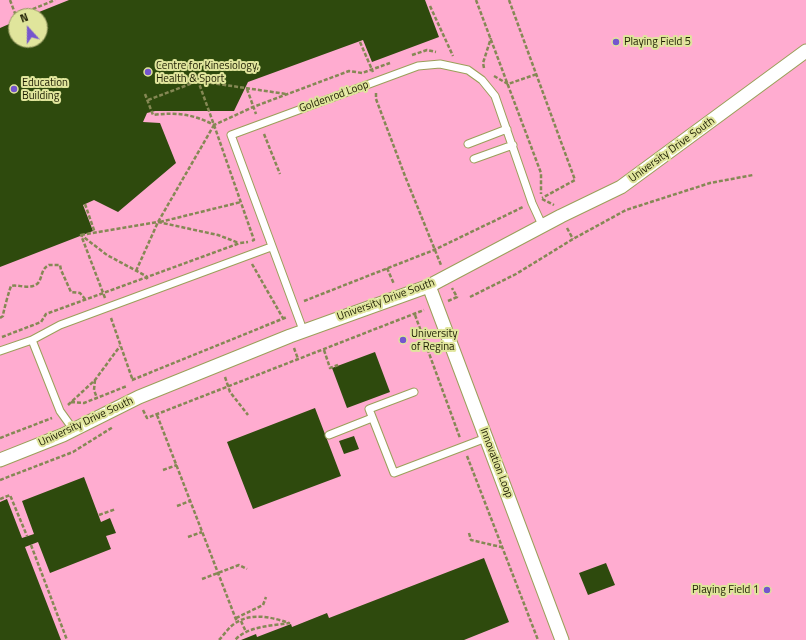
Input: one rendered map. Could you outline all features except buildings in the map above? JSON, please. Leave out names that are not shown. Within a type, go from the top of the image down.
[{"type":"street","name":"University Drive South","points":[[0,460],[73,429],[139,397],[220,366],[303,330],[429,286],[543,227],[561,216],[621,187],[806,51]]},
{"type":"street","name":"Innovation Loop","points":[[429,286],[562,640]]},
{"type":"lane","name":"Goldenrod Loop","points":[[303,330],[271,247],[231,135],[418,66],[440,64],[468,70],[482,80],[495,96],[532,203],[543,227]]},
{"type":"lane","points":[[468,144],[507,129]]},
{"type":"lane","points":[[474,159],[513,145]]},
{"type":"lane","points":[[0,351],[32,340],[67,322],[271,247]]},
{"type":"lane","points":[[32,340],[60,411],[73,429]]},
{"type":"lane","points":[[414,392],[369,409],[394,473],[486,438]]},
{"type":"lane","points":[[329,435],[372,418]]},
{"type":"path","points":[[36,8],[55,0]]},
{"type":"path","points":[[476,0],[541,173],[541,198]]},
{"type":"path","points":[[71,402],[84,403],[284,320],[304,301],[434,250],[532,203],[575,180],[509,0]]},
{"type":"path","points":[[430,6],[453,58],[447,56]]},
{"type":"path","points":[[480,68],[485,70],[483,63],[491,38]]},
{"type":"path","points":[[138,413],[144,410],[147,418],[157,415],[228,386],[415,315],[457,297],[434,250],[376,99],[376,81],[360,42]]},
{"type":"path","points":[[406,57],[427,50],[440,54]]},
{"type":"path","points":[[136,271],[158,222],[214,124],[286,94],[349,71],[362,73],[393,62]]},
{"type":"path","points":[[489,74],[508,84],[537,74]]},
{"type":"path","points":[[0,338],[41,322],[46,314],[240,243],[254,240],[196,75]]},
{"type":"path","points":[[148,100],[198,81],[286,94]]},
{"type":"path","points":[[146,94],[153,115],[169,113],[186,114],[199,117],[214,124]]},
{"type":"path","points":[[470,297],[516,274],[572,239],[626,210],[710,183],[753,175]]},
{"type":"path","points":[[81,235],[158,222],[241,202],[253,197]]},
{"type":"path","points":[[541,198],[554,205]]},
{"type":"path","points":[[85,204],[96,233]]},
{"type":"path","points":[[158,222],[218,235],[240,243],[284,320],[298,359]]},
{"type":"path","points":[[0,318],[3,316],[4,306],[8,300],[9,289],[11,286],[29,286],[36,284],[42,271],[49,265],[60,265],[60,270],[71,292],[80,293],[85,299]]},
{"type":"path","points":[[415,315],[463,447],[538,640]]},
{"type":"path","points":[[0,438],[52,418],[95,380],[120,346]]},
{"type":"path","points":[[324,350],[330,368],[338,365]]},
{"type":"path","points":[[220,366],[230,392],[248,415]]},
{"type":"path","points":[[157,415],[237,622]]},
{"type":"path","points":[[0,480],[73,452],[120,423]]},
{"type":"path","points":[[163,470],[177,465]]},
{"type":"path","points":[[0,499],[10,495],[27,536]]},
{"type":"path","points":[[178,506],[190,501]]},
{"type":"path","points":[[99,516],[116,509]]},
{"type":"path","points":[[188,537],[202,532]]},
{"type":"path","points":[[469,533],[471,540],[502,547]]},
{"type":"path","points":[[31,545],[68,640]]},
{"type":"path","points":[[202,579],[239,565],[247,569]]},
{"type":"path","points":[[236,618],[263,605],[266,598]]},
{"type":"path","points":[[219,640],[237,622],[241,620],[265,616],[289,623],[259,627],[246,632],[235,640]]},
{"type":"path","points":[[241,620],[246,632]]},
{"type":"shaded area","name":"University of Regina","points":[[0,0],[806,0],[806,640],[0,640]]},
{"type":"place","name":"Playing Field 5","points":[[616,42]]},
{"type":"place","name":"Centre for Kinesiology, Health & Sport","points":[[148,72]]},
{"type":"place","name":"Education Building","points":[[14,89]]},
{"type":"place","name":"University of Regina","points":[[403,340]]},
{"type":"place","name":"Playing Field 1","points":[[767,590]]}]
